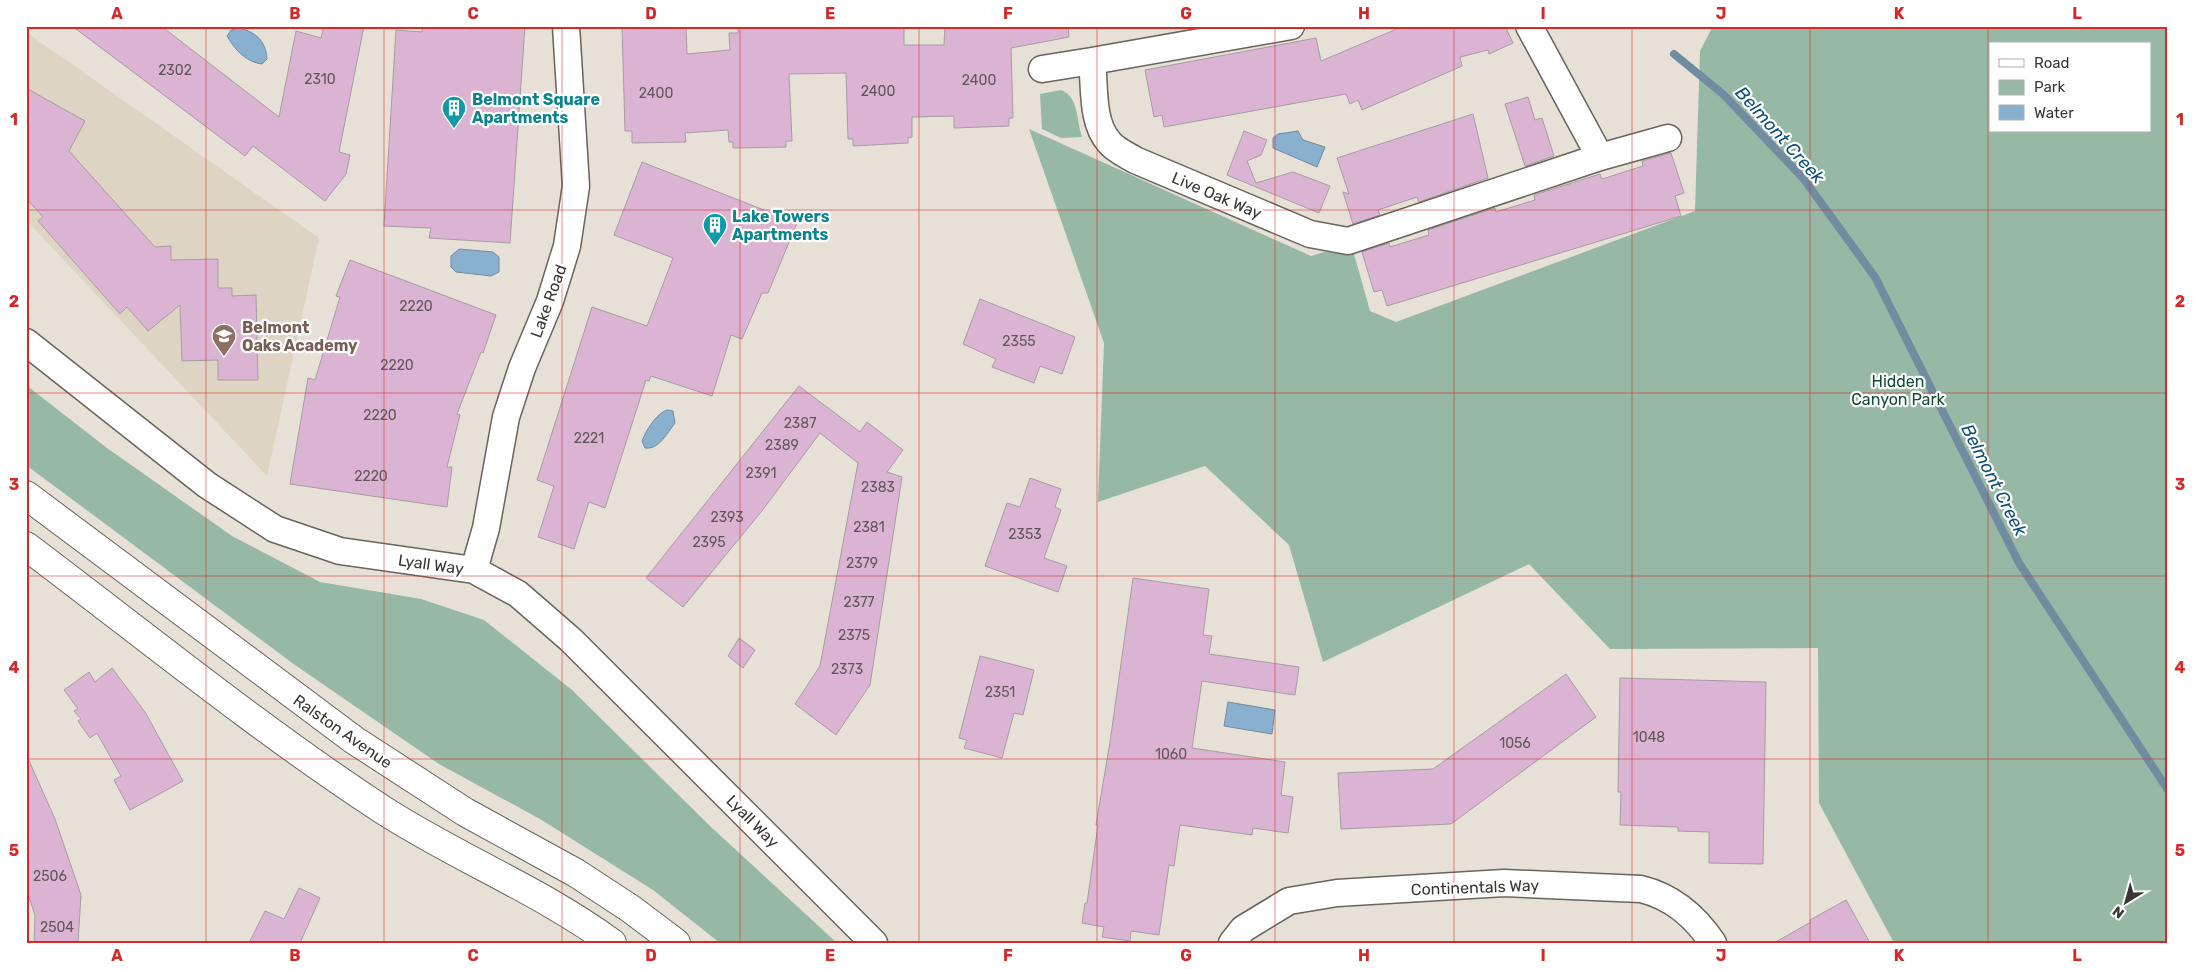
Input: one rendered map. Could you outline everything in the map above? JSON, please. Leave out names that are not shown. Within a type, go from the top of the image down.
[{"type":"main road","name":"Ralston Avenue","points":[[26,495],[354,740],[465,812],[576,873],[631,909],[676,943]]},
{"type":"main road","points":[[26,546],[281,738],[382,809],[556,907],[612,943]]},
{"type":"street","name":"Lake Road","points":[[474,570],[486,528],[506,418],[522,368],[550,301],[567,246],[576,186],[566,26]]},
{"type":"street","points":[[1042,69],[1291,26]]},
{"type":"street","points":[[1529,26],[1600,157]]},
{"type":"street","name":"Live Oak Way","points":[[1092,61],[1097,120],[1102,133],[1110,144],[1135,160],[1321,237],[1348,241],[1600,157],[1668,138]]},
{"type":"street","name":"Lyall Way","points":[[26,342],[207,485],[275,529],[340,551],[474,570],[518,594],[571,640],[874,943]]},
{"type":"street","name":"Continentals Way","points":[[1232,943],[1243,929],[1288,901],[1337,893],[1504,883],[1641,889],[1659,893],[1682,907],[1696,919],[1713,943]]},
{"type":"shaded area","name":"Belmont Oaks Academy","points":[[26,32],[319,238],[267,476],[26,220]]},
{"type":"green space","name":"Hidden Canyon Park","points":[[1713,26],[2168,26],[2168,943],[1894,943],[1819,803],[1818,648],[1610,649],[1529,564],[1323,662],[1289,545],[1205,466],[1098,502],[1104,343],[1029,129],[1311,256],[1324,252],[1354,254],[1370,311],[1396,322],[1695,211],[1700,51]]},
{"type":"green space","points":[[1061,90],[1067,93],[1074,103],[1082,137],[1061,138],[1042,129],[1040,94]]},
{"type":"green space","points":[[26,385],[107,448],[232,536],[320,582],[421,599],[484,620],[572,690],[712,828],[837,943],[720,943],[653,890],[540,819],[439,764],[295,665],[26,465]]},
{"type":"water","points":[[238,28],[254,34],[262,42],[267,59],[262,64],[246,58],[230,41],[227,36],[231,30]]},
{"type":"water","points":[[1298,131],[1303,140],[1325,147],[1317,167],[1273,148],[1273,138],[1278,134]]},
{"type":"water","points":[[459,249],[493,252],[499,257],[499,272],[491,276],[456,272],[451,267],[451,256]]},
{"type":"water","points":[[667,410],[673,411],[675,423],[659,444],[645,448],[642,441],[646,432],[652,422]]},
{"type":"water","points":[[1228,702],[1275,710],[1272,734],[1224,726]]},
{"type":"building","points":[[72,26],[161,26],[279,117],[296,31],[321,38],[324,26],[364,26],[339,152],[350,155],[346,174],[325,201],[253,146],[245,156]]},
{"type":"building","name":"Belmont Square Apartments","points":[[422,26],[525,26],[510,243],[429,238],[431,228],[384,226],[396,30],[422,32]]},
{"type":"building","points":[[622,26],[686,26],[687,54],[730,50],[729,33],[738,33],[738,28],[894,26],[904,28],[904,45],[944,45],[945,26],[1068,26],[1069,37],[1011,48],[1013,118],[1009,118],[1009,126],[954,128],[954,116],[912,117],[912,137],[908,138],[908,143],[853,146],[853,139],[848,139],[846,73],[789,74],[792,141],[786,141],[786,147],[733,148],[733,142],[729,142],[728,130],[685,133],[686,142],[632,143],[632,131],[625,131]]},
{"type":"building","points":[[1404,26],[1505,26],[1513,43],[1489,54],[1488,50],[1460,57],[1462,66],[1362,110],[1358,100],[1350,104],[1346,94],[1164,127],[1162,115],[1154,117],[1145,70],[1316,38],[1321,61]]},
{"type":"building","points":[[26,88],[85,121],[69,151],[155,247],[171,246],[171,260],[218,259],[218,288],[232,288],[232,296],[256,295],[258,380],[218,380],[218,360],[182,361],[180,305],[148,331],[127,307],[120,314],[38,221],[43,217],[26,198]]},
{"type":"building","points":[[1528,97],[1535,120],[1542,118],[1554,156],[1525,166],[1505,104]]},
{"type":"building","points":[[1473,114],[1488,178],[1419,202],[1417,197],[1378,210],[1380,215],[1353,224],[1343,192],[1349,194],[1337,158]]},
{"type":"building","points":[[1244,131],[1267,140],[1261,155],[1247,161],[1256,183],[1293,172],[1330,186],[1319,213],[1227,175]]},
{"type":"building","points":[[1671,153],[1684,193],[1675,196],[1681,216],[1387,306],[1382,290],[1374,292],[1362,252],[1389,243],[1390,247],[1429,235],[1428,230],[1495,208],[1496,212],[1535,200],[1534,195],[1600,174],[1602,179],[1643,166],[1642,161]]},
{"type":"building","points":[[642,162],[797,223],[768,293],[762,293],[742,339],[731,335],[712,396],[651,376],[649,381],[646,380],[605,508],[589,502],[574,549],[538,537],[554,486],[537,480],[592,307],[647,326],[673,258],[614,235]]},
{"type":"building","points":[[350,260],[496,315],[483,353],[481,352],[457,414],[460,415],[447,467],[452,467],[447,507],[290,484],[308,378],[315,380],[340,297],[336,296]]},
{"type":"building","points":[[980,299],[1075,337],[1062,374],[1040,366],[1034,383],[992,367],[996,359],[963,344]]},
{"type":"building","points":[[799,386],[860,432],[867,422],[903,450],[887,472],[902,477],[870,685],[836,735],[795,704],[820,666],[858,463],[820,433],[761,512],[683,607],[646,578]]},
{"type":"building","points":[[1030,478],[1061,489],[1055,507],[1061,510],[1044,558],[1067,566],[1058,592],[985,566],[1007,503],[1020,507]]},
{"type":"building","points":[[1133,578],[1209,589],[1203,635],[1212,636],[1209,654],[1299,667],[1295,695],[1202,681],[1192,748],[1285,762],[1281,795],[1293,797],[1288,833],[1253,828],[1252,835],[1180,825],[1174,866],[1169,865],[1159,935],[1131,931],[1130,941],[1102,937],[1104,927],[1082,923],[1085,903],[1087,903],[1098,825],[1096,825],[1110,742]]},
{"type":"building","points":[[739,638],[755,650],[743,668],[728,656]]},
{"type":"building","points":[[980,656],[1034,670],[1023,715],[1014,713],[1002,758],[964,748],[967,740],[959,738]]},
{"type":"building","points":[[112,668],[145,712],[183,781],[130,810],[114,780],[121,776],[97,733],[90,738],[78,721],[81,719],[74,711],[78,709],[64,690],[89,672],[95,682]]},
{"type":"building","points":[[1566,674],[1596,717],[1451,824],[1341,829],[1338,773],[1433,769]]},
{"type":"building","points":[[1620,678],[1766,682],[1763,864],[1709,863],[1709,832],[1678,831],[1678,827],[1620,825],[1621,792],[1618,792]]},
{"type":"building","points":[[26,754],[55,819],[81,895],[78,943],[34,943],[35,915],[26,888]]},
{"type":"building","points":[[299,888],[320,898],[300,943],[249,943],[265,911],[284,919]]},
{"type":"building","points":[[1846,900],[1870,943],[1774,943],[1811,922],[1810,920]]},
{"type":"waterway","name":"Belmont Creek","points":[[1674,54],[1724,95],[1803,178],[1875,277],[2019,563],[2168,790]]},
{"type":"place","name":"Belmont Square Apartments","points":[[454,129]]},
{"type":"place","name":"Lake Towers Apartments","points":[[715,246]]},
{"type":"place","name":"Belmont Oaks Academy","points":[[224,357]]}]
